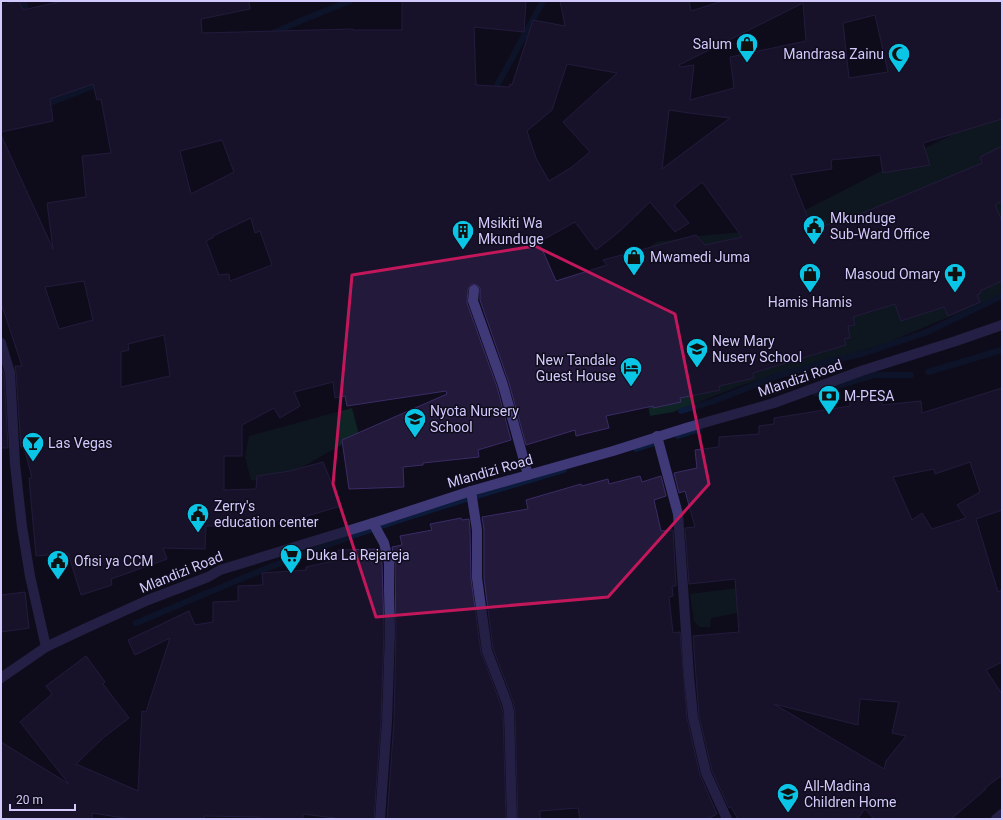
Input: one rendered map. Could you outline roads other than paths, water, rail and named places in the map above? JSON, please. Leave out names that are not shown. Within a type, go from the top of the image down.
[{"type":"street","points":[[474,290],[473,302],[503,385],[528,474]]},
{"type":"street","name":"Mlandizi Road","points":[[1,678],[46,647],[148,600],[208,577],[220,570],[373,523],[470,491],[614,451],[656,436],[774,403],[861,371],[1002,325]]},
{"type":"street","points":[[1,343],[10,372],[15,464],[22,527],[30,576],[46,647]]},
{"type":"street","points":[[656,436],[678,514],[693,717],[706,773],[727,819]]},
{"type":"street","points":[[470,491],[477,530],[477,578],[487,651],[509,712],[512,819]]},
{"type":"street","points":[[373,523],[384,543],[389,577],[390,631],[387,721],[380,819]]},
{"type":"street","points":[[996,819],[1002,814]]},
{"type":"waterway","points":[[24,1],[27,16]]},
{"type":"waterway","points":[[271,34],[350,1]]},
{"type":"waterway","points":[[493,93],[543,1]]},
{"type":"waterway","points":[[44,104],[101,83]]},
{"type":"waterway","points":[[681,411],[714,401],[777,376],[865,353],[927,332],[1002,296]]},
{"type":"waterway","points":[[928,372],[1002,350]]},
{"type":"waterway","points":[[815,393],[874,375],[911,375]]},
{"type":"waterway","points":[[678,436],[700,429]]},
{"type":"waterway","points":[[636,449],[658,442]]},
{"type":"waterway","points":[[136,623],[330,544],[409,517],[564,470]]},
{"type":"place","name":"Salum","points":[[747,64]]},
{"type":"place","name":"Mandrasa Zainu","points":[[899,74]]},
{"type":"place","name":"Mkunduge Sub-Ward Office","points":[[814,246]]},
{"type":"place","name":"Msikiti Wa Mkunduge","points":[[463,250]]},
{"type":"place","name":"Mwamedi Juma","points":[[634,276]]},
{"type":"place","name":"Hamis Hamis","points":[[810,294]]},
{"type":"place","name":"Masoud Omary","points":[[955,294]]},
{"type":"place","name":"New Mary Nusery School","points":[[697,368]]},
{"type":"place","name":"New Tandale Guest House","points":[[631,388]]},
{"type":"place","name":"M-PESA","points":[[829,416]]},
{"type":"place","name":"Nyota Nursery School","points":[[415,438]]},
{"type":"place","name":"Las Vegas","points":[[33,462]]},
{"type":"place","name":"Zerry's education center","points":[[198,534]]},
{"type":"place","name":"Duka La Rejareja","points":[[291,574]]},
{"type":"place","name":"Ofisi ya CCM","points":[[58,580]]},
{"type":"place","name":"All-Madina Children Home","points":[[788,814]]}]
